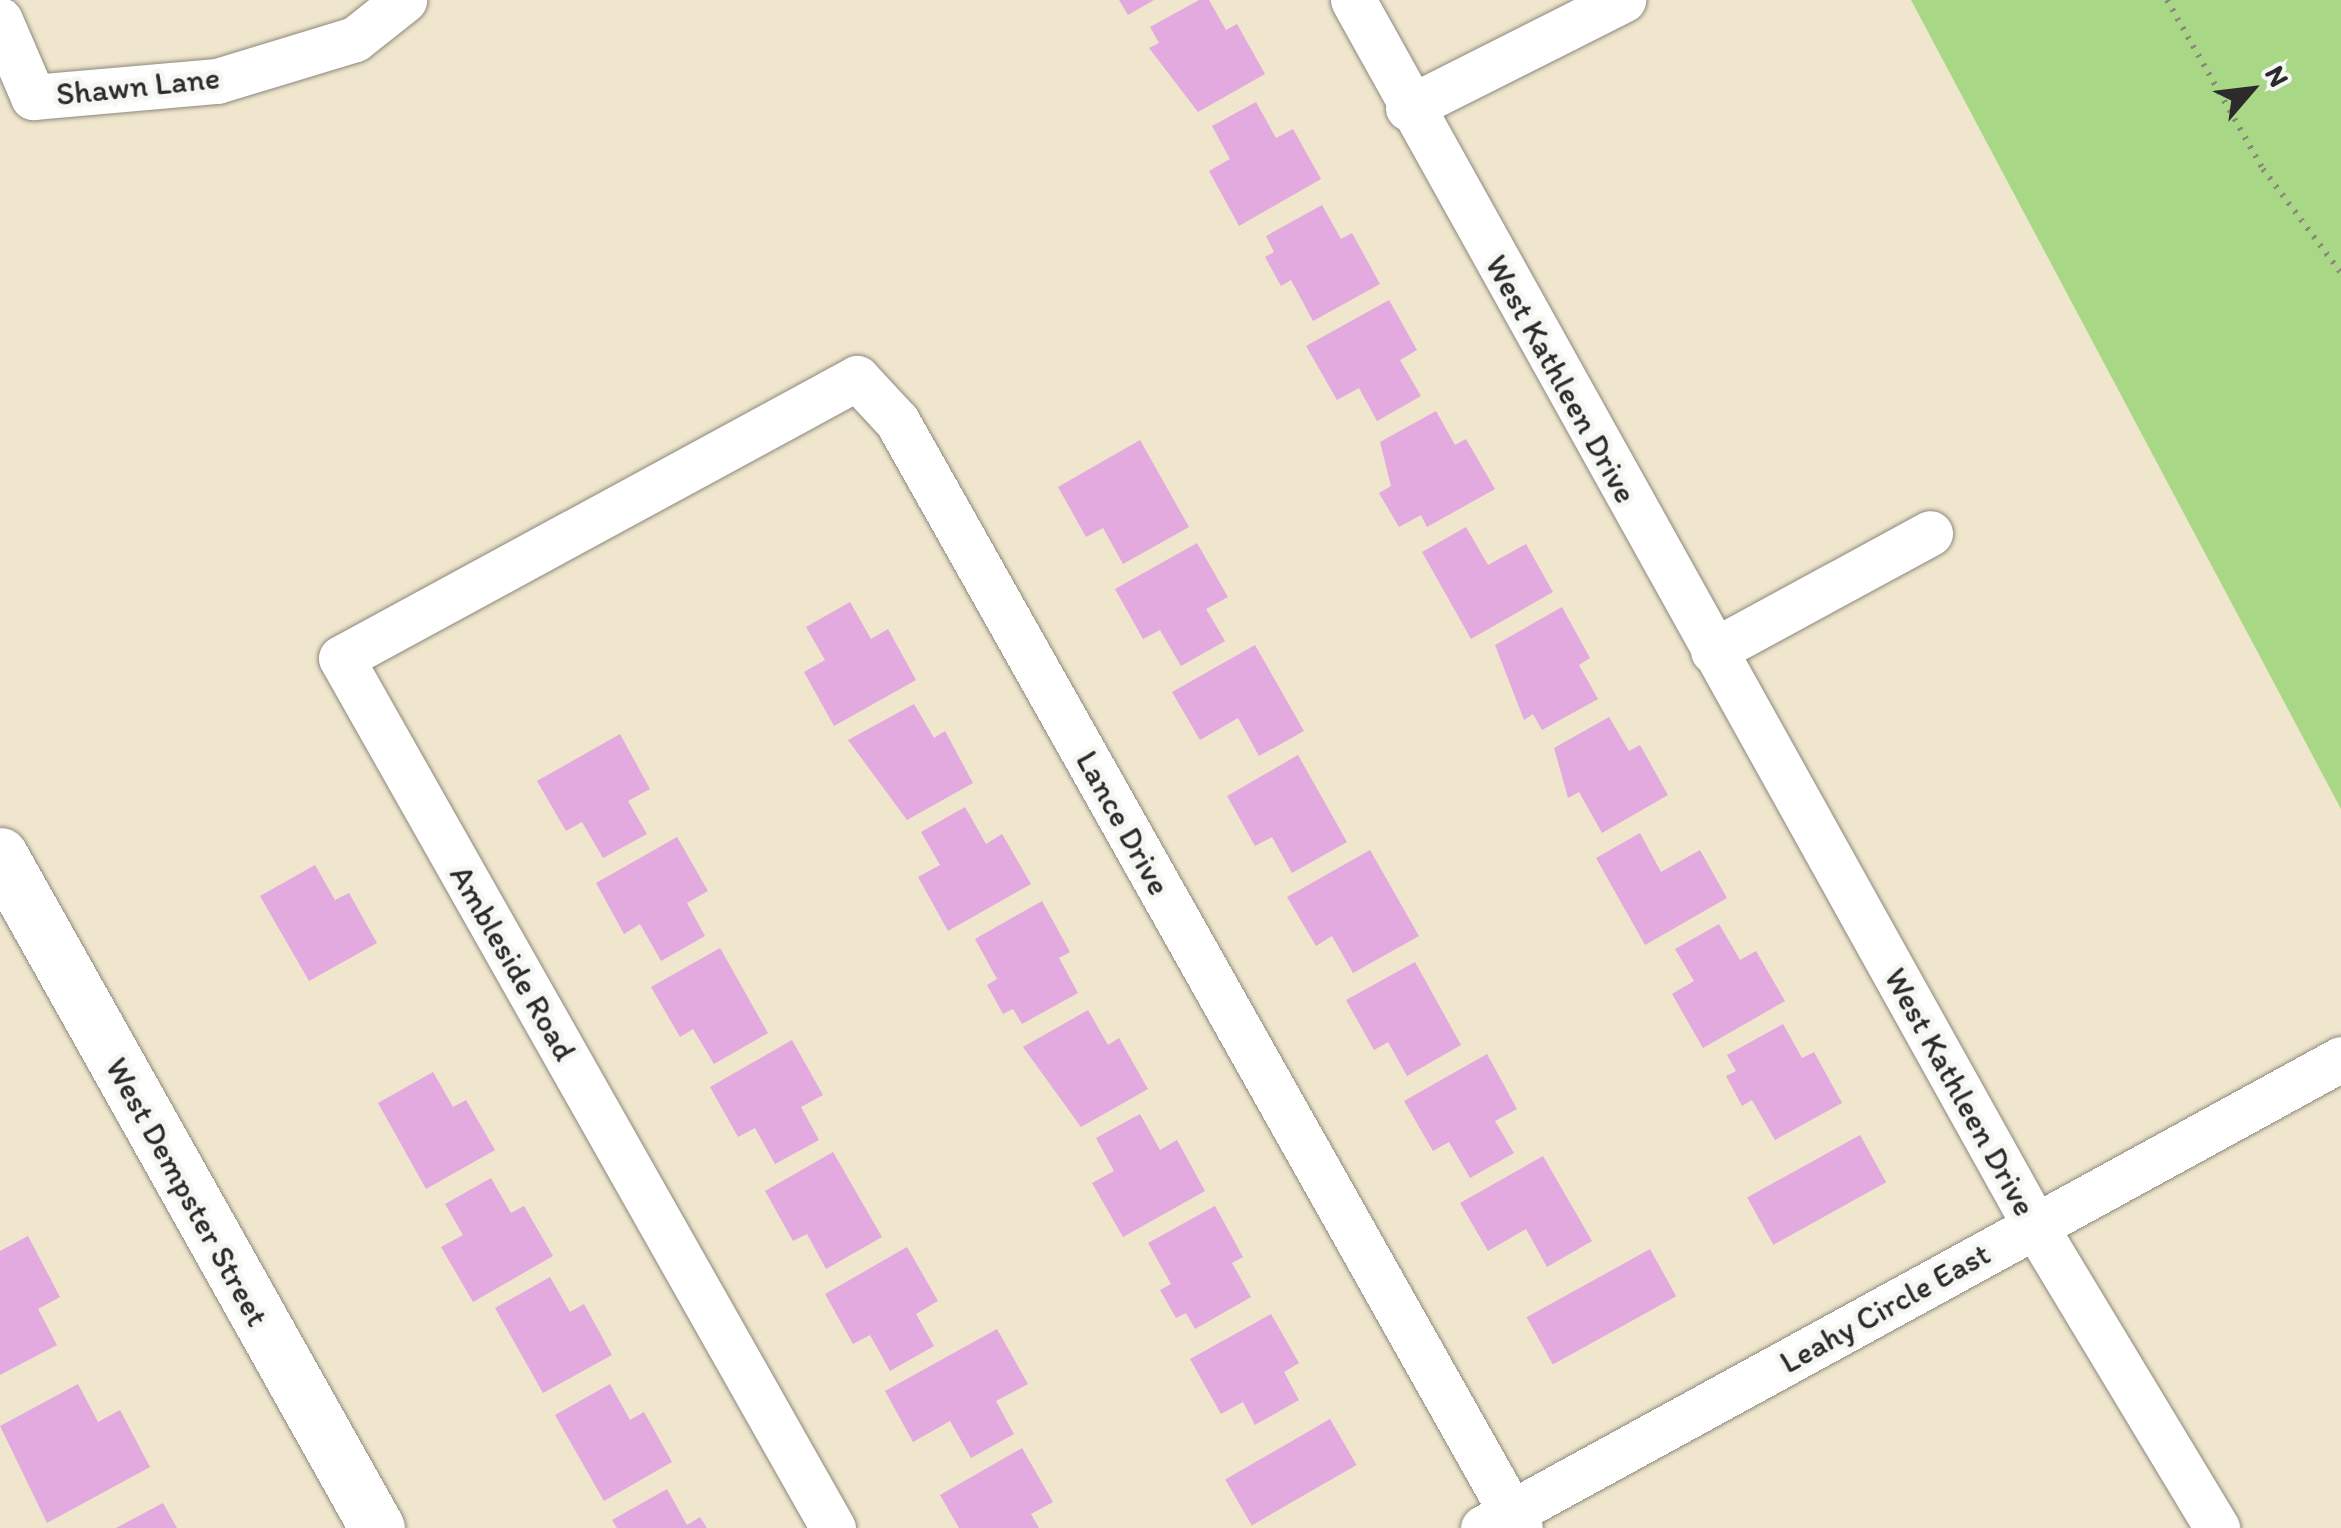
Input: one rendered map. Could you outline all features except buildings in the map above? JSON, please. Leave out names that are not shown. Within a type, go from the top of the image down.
[{"type":"main road","name":"West Dempster Street","points":[[0,855],[377,1528]]},
{"type":"street","name":"Shawn Lane","points":[[0,20],[33,97],[216,81],[355,39],[404,0]]},
{"type":"street","name":"West Kathleen Drive","points":[[1353,0],[1408,108],[2035,1226],[2216,1528]]},
{"type":"street","points":[[1408,108],[1623,0]]},
{"type":"street","name":"Lance Drive","points":[[603,516],[856,378],[897,422],[1504,1523]]},
{"type":"street","name":"Ambleside Road","points":[[603,516],[340,658],[833,1528]]},
{"type":"street","points":[[1714,651],[1930,533]]},
{"type":"street","name":"Leahy Circle East","points":[[1504,1523],[2341,1059]]},
{"type":"path","points":[[2168,0],[2263,169],[2341,273]]},
{"type":"green space","points":[[1911,0],[2341,0],[2341,809]]}]
